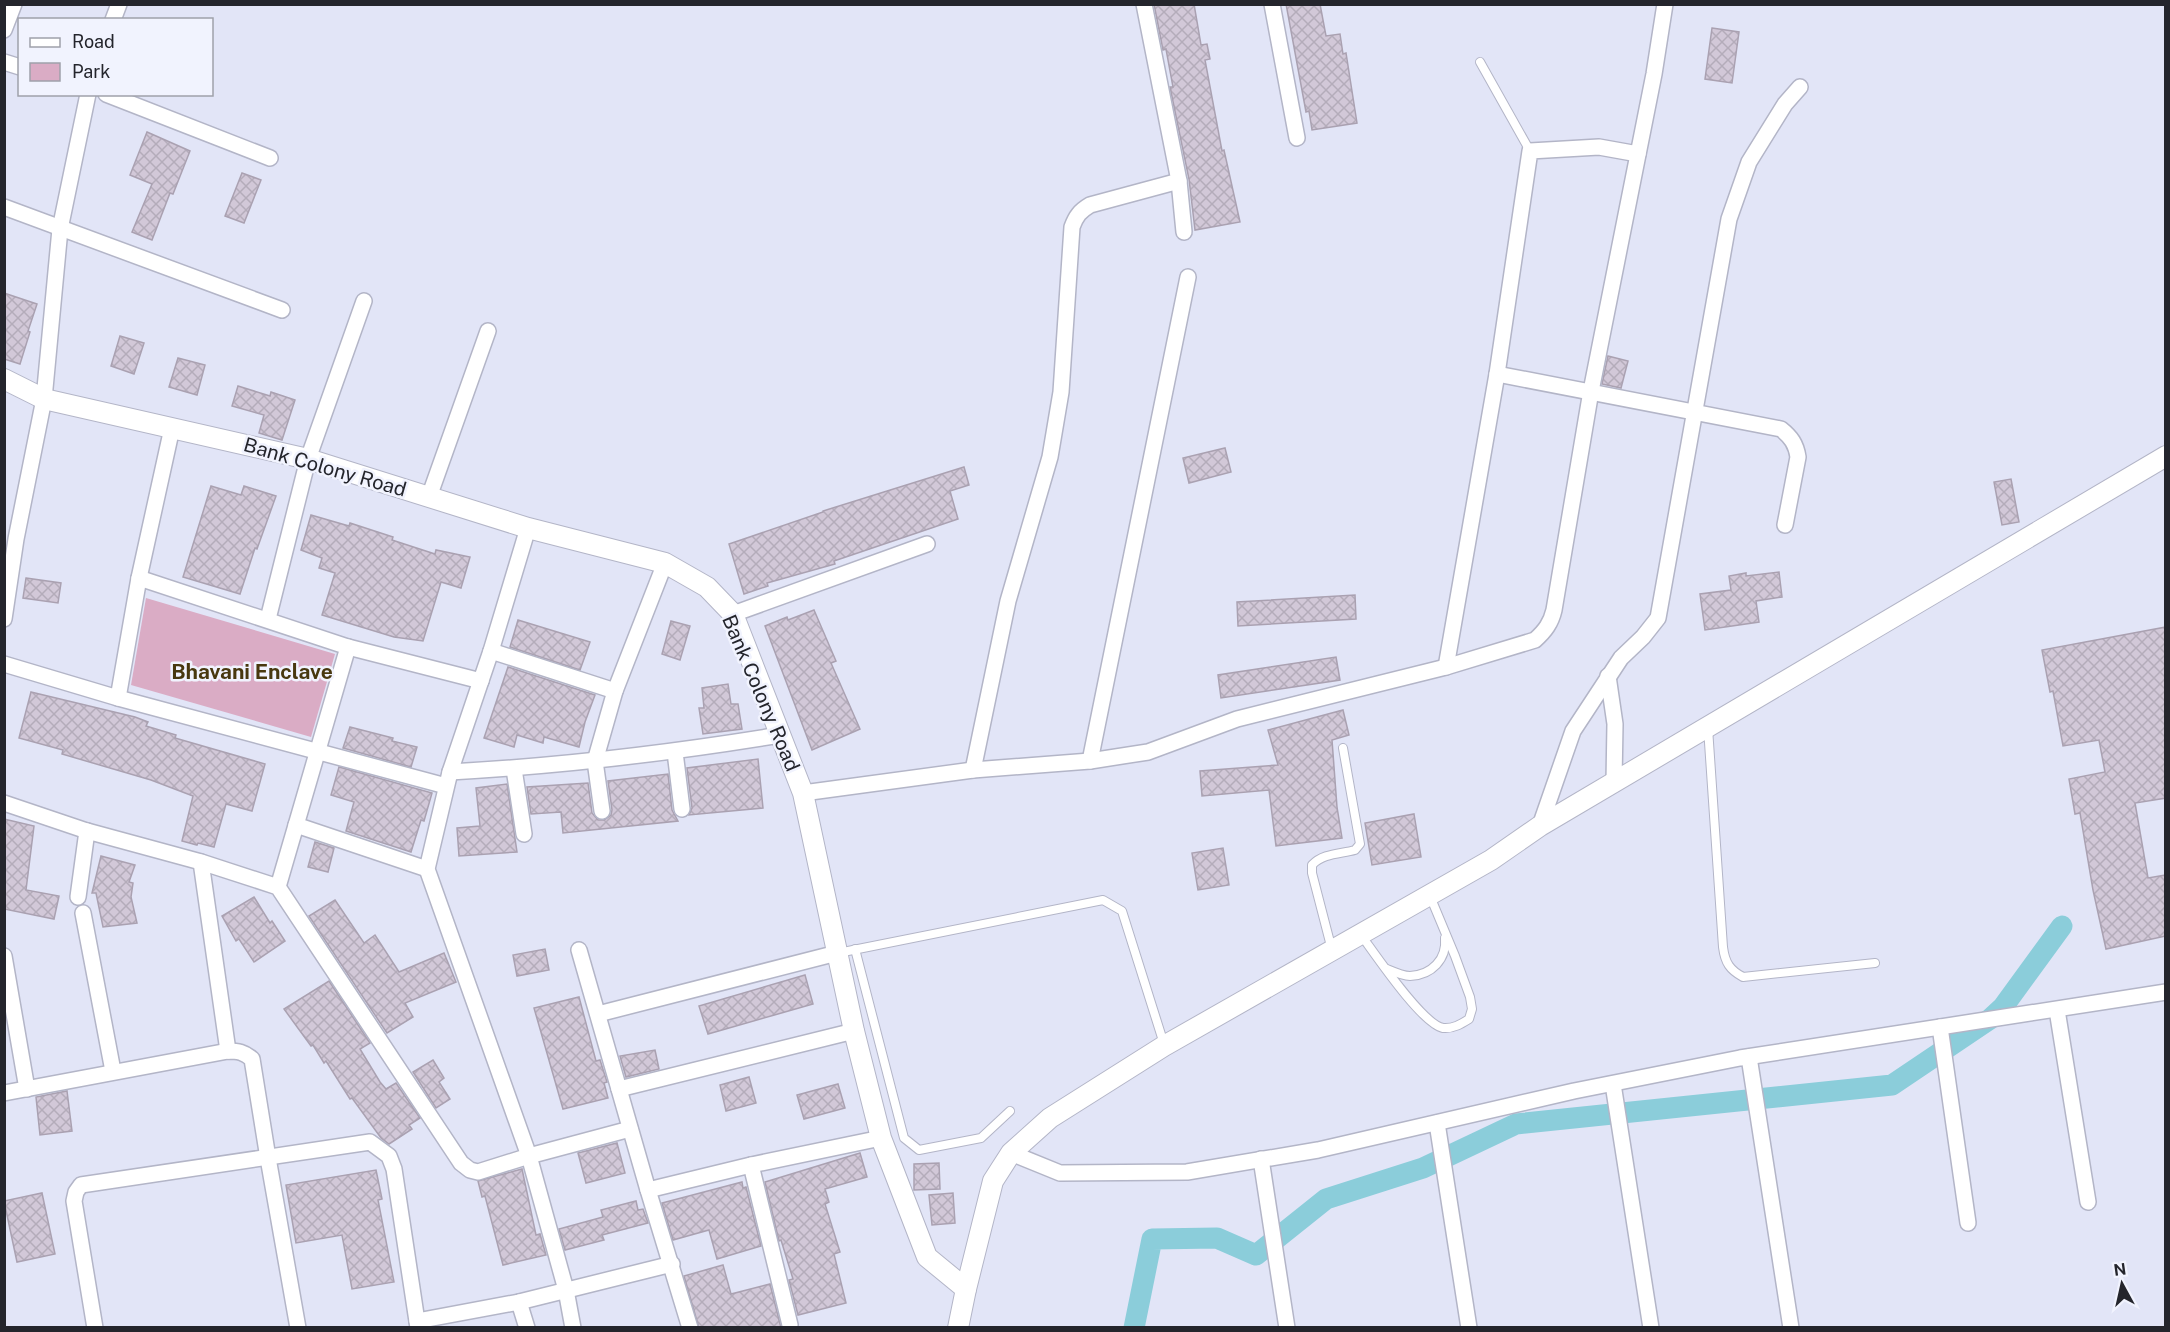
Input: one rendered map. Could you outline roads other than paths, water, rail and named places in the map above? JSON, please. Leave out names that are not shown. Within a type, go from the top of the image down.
[{"type":"street","points":[[4,30],[14,4]]},
{"type":"street","points":[[1144,4],[1179,181],[1184,232]]},
{"type":"street","points":[[1272,4],[1297,138]]},
{"type":"street","points":[[803,793],[973,770],[1090,761],[1148,752],[1237,719],[1446,667],[1535,640],[1545,631],[1552,619],[1591,391],[1665,4]]},
{"type":"street","points":[[1540,826],[1573,732],[1621,657],[1643,637],[1658,618],[1693,412],[1732,210],[1749,162],[1780,111],[1800,87]]},
{"type":"street","points":[[4,619],[10,536],[44,399],[60,229],[88,96]]},
{"type":"street","points":[[111,96],[270,158]]},
{"type":"street","points":[[1446,667],[1497,374],[1530,151],[1599,147],[1638,154]]},
{"type":"street","points":[[973,770],[1008,601],[1050,457],[1061,392],[1072,227],[1075,217],[1090,205],[1179,181]]},
{"type":"street","points":[[4,207],[282,310]]},
{"type":"street","points":[[1090,761],[1188,277]]},
{"type":"street","points":[[268,619],[308,459],[364,302]]},
{"type":"street","points":[[429,497],[488,331]]},
{"type":"street","points":[[1497,374],[1781,429],[1790,436],[1797,447],[1798,457],[1785,525]]},
{"type":"street","name":"Bank Colony Road","points":[[4,379],[44,399],[308,459],[528,528],[665,563],[707,587],[733,614],[803,793],[846,951],[854,1030],[881,1138],[927,1257],[966,1289]]},
{"type":"street","points":[[118,698],[139,578],[172,428]]},
{"type":"street","points":[[957,1327],[993,1181],[1011,1153],[1050,1118],[1164,1046],[1491,860],[1540,826],[2166,456]]},
{"type":"street","points":[[528,528],[491,651],[448,779],[427,869],[529,1156],[566,1290],[573,1328]]},
{"type":"street","points":[[733,614],[927,544]]},
{"type":"street","points":[[602,811],[594,761],[615,691],[665,563]]},
{"type":"street","points":[[139,578],[348,647],[481,681]]},
{"type":"street","points":[[278,886],[348,647]]},
{"type":"street","points":[[491,651],[615,691]]},
{"type":"street","points":[[4,664],[317,753],[448,779],[514,769],[675,752],[780,735]]},
{"type":"street","points":[[1608,676],[1615,724],[1614,782]]},
{"type":"street","points":[[675,752],[682,809]]},
{"type":"street","points":[[514,769],[524,834]]},
{"type":"street","points":[[4,803],[87,831],[278,886],[461,1163],[470,1170],[478,1172],[630,1129]]},
{"type":"street","points":[[296,825],[427,869]]},
{"type":"street","points":[[78,897],[87,831]]},
{"type":"street","points":[[201,862],[228,1051]]},
{"type":"street","points":[[83,913],[113,1071]]},
{"type":"street","points":[[579,950],[690,1328]]},
{"type":"street","points":[[598,1014],[846,951]]},
{"type":"street","points":[[4,956],[27,1089]]},
{"type":"street","points":[[1011,1153],[1060,1173],[1187,1172],[1318,1150],[1613,1084],[1749,1057],[2057,1010],[2165,997]]},
{"type":"street","points":[[2057,1010],[2088,1202]]},
{"type":"street","points":[[1940,1027],[1968,1223]]},
{"type":"street","points":[[619,1089],[854,1030]]},
{"type":"street","points":[[4,1093],[228,1051],[246,1053],[252,1059],[298,1328]]},
{"type":"street","points":[[1749,1057],[1791,1328]]},
{"type":"street","points":[[1613,1084],[1651,1328]]},
{"type":"street","points":[[1437,1123],[1469,1328]]},
{"type":"street","points":[[648,1190],[751,1165],[881,1138]]},
{"type":"street","points":[[95,1328],[74,1201],[81,1185],[370,1142],[389,1156],[394,1169],[418,1324],[519,1302],[672,1264]]},
{"type":"street","points":[[1261,1160],[1287,1328]]},
{"type":"street","points":[[751,1165],[790,1325]]},
{"type":"street","points":[[519,1302],[527,1328]]},
{"type":"lane","points":[[1480,62],[1530,151]]},
{"type":"lane","points":[[1708,726],[1723,947],[1724,957],[1730,970],[1743,977],[1875,963]]},
{"type":"lane","points":[[1332,951],[1312,873],[1312,865],[1317,859],[1355,850],[1360,844],[1343,748]]},
{"type":"lane","points":[[1361,934],[1431,1021],[1442,1028],[1456,1027],[1469,1019],[1472,1008],[1470,997],[1430,895]]},
{"type":"lane","points":[[1010,1111],[981,1138],[919,1150],[904,1138],[846,951],[1103,900],[1122,910],[1164,1046]]},
{"type":"lane","points":[[1387,969],[1408,976],[1424,974],[1440,963],[1446,948],[1445,931]]},
{"type":"waterway","points":[[1134,1328],[1152,1239],[1217,1238],[1256,1255],[1326,1199],[1423,1168],[1516,1124],[1892,1085],[1990,1019],[2003,1007],[2062,926]]},
{"type":"district","name":"Bhavani Enclave","points":[[252,671]]}]
